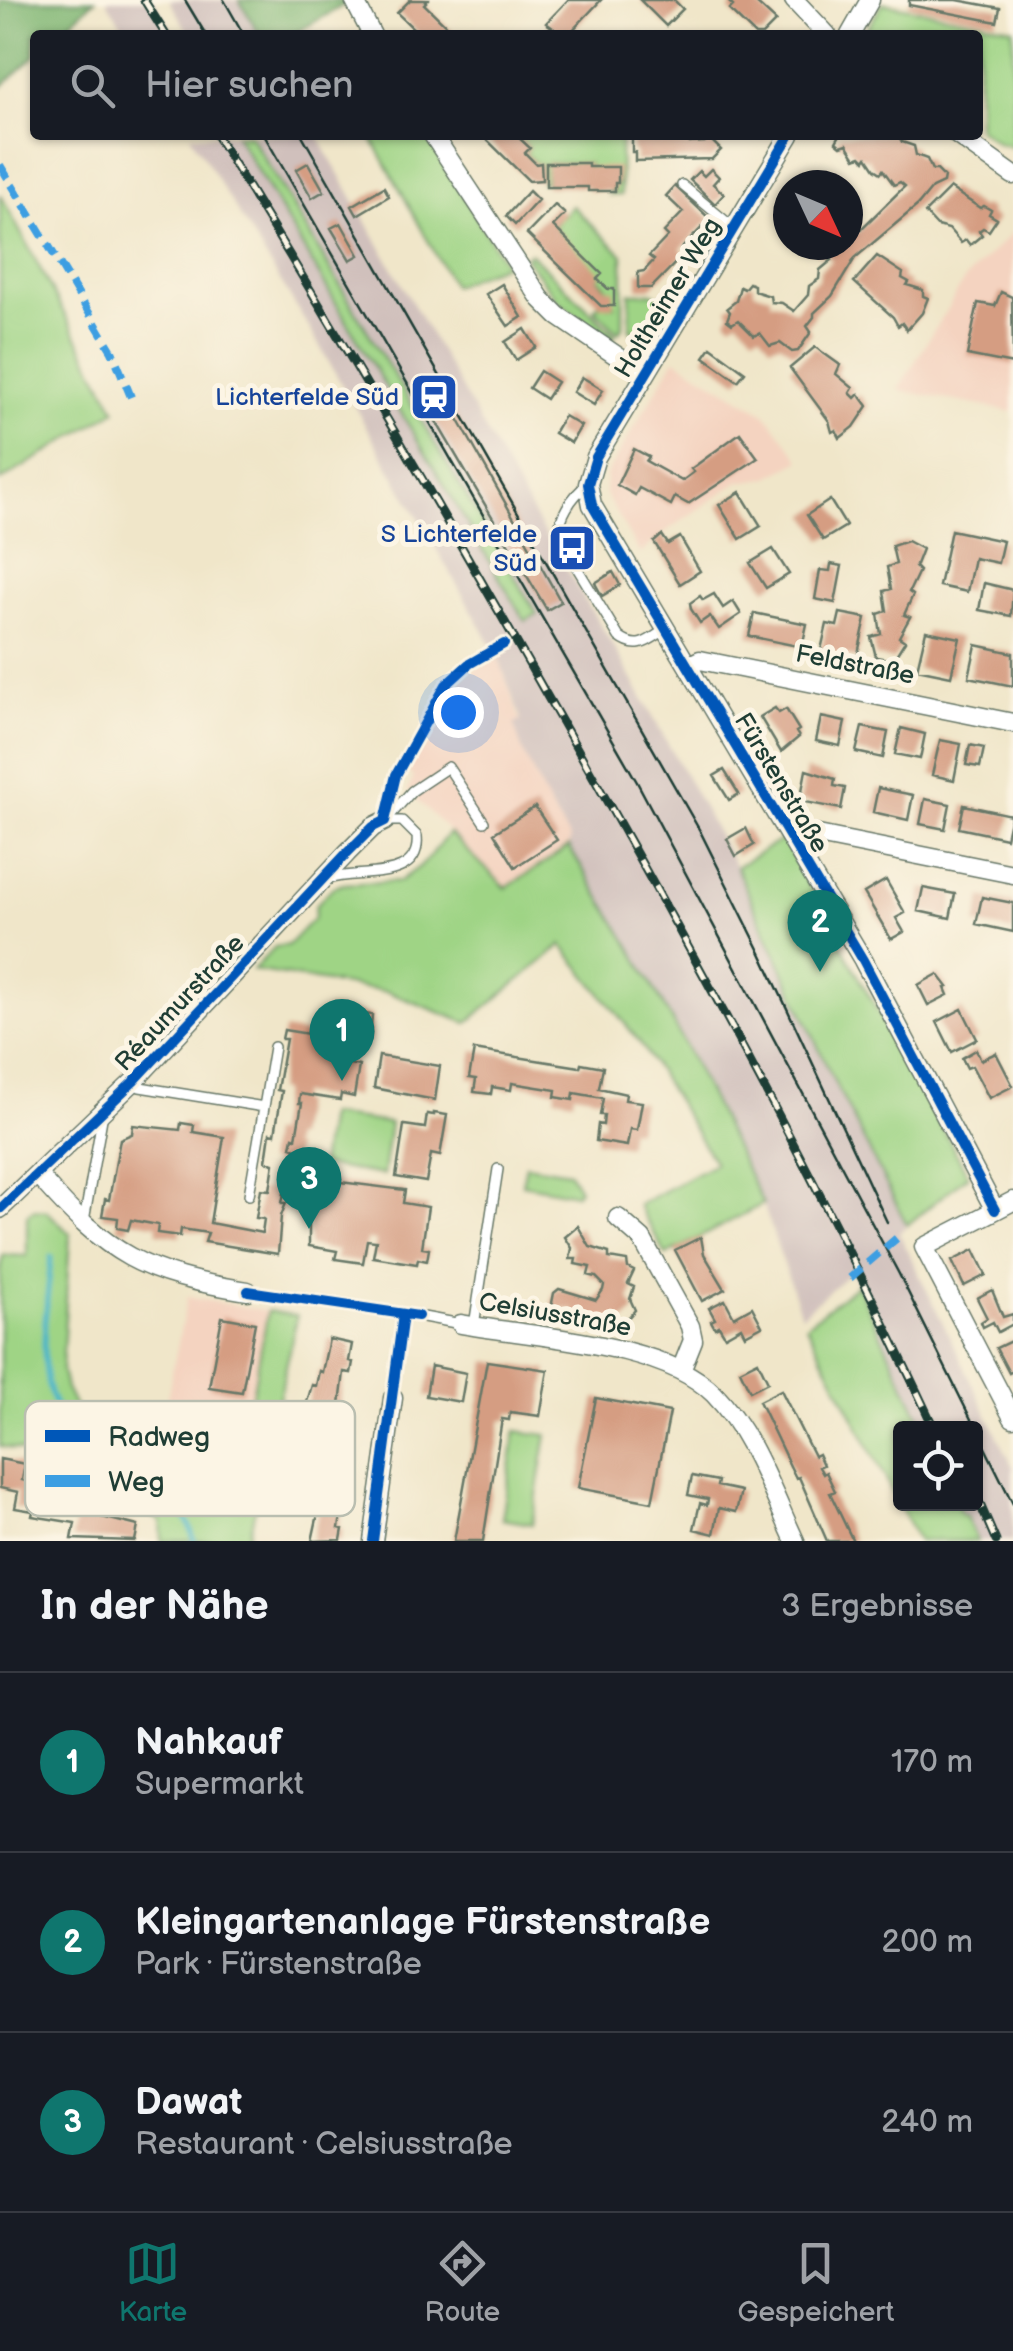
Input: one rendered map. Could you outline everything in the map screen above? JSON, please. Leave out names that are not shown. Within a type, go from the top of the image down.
[{"type":"street","points":[[354,0],[369,30]]},
{"type":"street","points":[[794,0],[822,30]]},
{"type":"street","points":[[853,30],[870,0]]},
{"type":"street","points":[[436,140],[542,299],[558,316],[645,375]]},
{"type":"street","name":"Holtheimer Weg","points":[[585,486],[596,457],[787,140]]},
{"type":"street","points":[[964,140],[1013,175]]},
{"type":"street","name":"Fürstenstraße","points":[[585,486],[592,506],[863,960],[995,1210]]},
{"type":"street","name":"Feldstraße","points":[[688,666],[700,660],[1013,723]]},
{"type":"street","name":"Réaumurstraße","points":[[0,1209],[133,1082],[372,827],[385,821]]},
{"type":"street","points":[[796,847],[818,836],[1013,874]]},
{"type":"street","points":[[38,1175],[107,1246],[153,1270],[194,1283],[248,1291]]},
{"type":"street","points":[[1013,1201],[924,1248],[1013,1418]]},
{"type":"street","points":[[618,1218],[642,1238],[690,1326],[693,1340],[681,1370]]},
{"type":"street","name":"Celsiusstraße","points":[[467,1325],[622,1350],[662,1360],[681,1370],[717,1397],[738,1428],[795,1541]]},
{"type":"street","points":[[374,1541],[393,1398]]},
{"type":"lane","points":[[682,185],[734,228]]},
{"type":"lane","points":[[585,486],[557,532],[573,561],[619,637],[629,645],[640,646],[666,630]]},
{"type":"lane","points":[[385,821],[412,791],[448,767],[484,822]]},
{"type":"lane","points":[[385,821],[396,775]]},
{"type":"lane","points":[[321,881],[350,873],[395,871],[406,865],[417,849],[417,836],[402,820],[385,821]]},
{"type":"lane","points":[[249,1196],[274,1047]]},
{"type":"lane","points":[[133,1082],[140,1087],[264,1106]]},
{"type":"lane","points":[[83,1224],[104,1111]]},
{"type":"lane","points":[[467,1325],[498,1169]]},
{"type":"lane","name":"Celsiusstraße","points":[[418,1316],[467,1325]]},
{"type":"shaded area","points":[[106,0],[154,0],[172,30],[125,30]]},
{"type":"shaded area","points":[[169,0],[239,0],[257,30],[187,30]]},
{"type":"shaded area","points":[[193,140],[239,140],[526,620],[537,614],[253,140],[320,140],[542,530],[617,652],[736,867],[832,1077],[907,1225],[899,1233],[1013,1467],[1013,1541],[977,1541],[960,1511],[983,1511],[983,1421],[922,1421],[851,1272],[801,1315],[763,1204],[674,1024],[569,847],[570,839],[522,750],[514,725],[521,720],[498,656],[308,326]]},
{"type":"shaded area","points":[[1013,232],[1013,412],[898,390],[965,279]]},
{"type":"shaded area","points":[[675,359],[766,414],[801,460],[767,478],[738,482],[640,554],[605,494],[606,475]]},
{"type":"shaded area","points":[[498,656],[549,805],[570,839],[569,847],[506,888],[407,790],[414,778],[406,770],[447,695],[469,673]]},
{"type":"shaded area","points":[[187,1297],[268,1311],[251,1401],[166,1401]]},
{"type":"green space","points":[[0,0],[95,0],[62,30],[30,30],[30,61],[0,88]]},
{"type":"green space","points":[[239,0],[347,3],[301,30],[257,30]]},
{"type":"green space","points":[[883,3],[1013,28],[1013,147],[998,143],[983,132],[983,30],[867,29]]},
{"type":"green space","points":[[239,140],[253,140],[537,614],[525,621]]},
{"type":"green space","points":[[373,140],[430,140],[505,264],[453,286]]},
{"type":"green space","points":[[521,140],[620,140],[621,195],[610,195],[618,183],[588,167],[588,163],[547,163],[546,182],[542,183],[541,164],[525,153],[529,148]]},
{"type":"green space","points":[[0,194],[116,410],[0,481]]},
{"type":"green space","points":[[572,206],[623,255],[623,327],[618,332],[594,309],[599,304],[614,306],[608,289],[553,226]]},
{"type":"green space","points":[[530,253],[615,335],[611,340],[559,302],[525,257]]},
{"type":"green space","points":[[630,293],[652,293],[667,304],[647,336],[630,330]]},
{"type":"green space","points":[[449,833],[506,888],[569,847],[674,1024],[763,1204],[666,1255],[638,1205],[715,1163],[639,1041],[562,945],[467,1023],[388,992],[253,970],[275,947],[288,945],[314,918],[316,905],[333,887],[400,881],[423,864]]},
{"type":"green space","points":[[783,839],[968,1175],[907,1225],[832,1077],[736,867]]},
{"type":"green space","points":[[328,1115],[390,1123],[383,1175],[320,1165]]},
{"type":"green space","points":[[526,1165],[569,1172],[579,1189],[575,1194],[522,1184]]},
{"type":"green space","points":[[33,1210],[47,1211],[70,1234],[62,1370],[72,1401],[25,1401],[25,1452],[0,1446],[0,1273],[3,1255],[27,1256],[27,1215]]},
{"type":"green space","points":[[857,1285],[922,1421],[893,1421],[893,1493],[806,1325]]},
{"type":"green space","points":[[268,1311],[297,1316],[278,1401],[251,1401]]},
{"type":"green space","points":[[516,1431],[547,1435],[532,1524],[502,1519]]},
{"type":"green space","points":[[902,1511],[960,1511],[977,1541],[918,1541]]},
{"type":"green space","points":[[152,1516],[253,1516],[248,1541],[162,1541],[161,1521]]},
{"type":"building","points":[[410,0],[428,0],[424,4],[451,30],[415,30],[397,13]]},
{"type":"building","points":[[568,0],[601,0],[573,30],[556,30],[546,23]]},
{"type":"building","points":[[640,0],[674,0],[683,9],[666,26]]},
{"type":"building","points":[[727,0],[753,0],[776,21],[767,30],[750,30],[729,10],[733,6]]},
{"type":"building","points":[[909,0],[957,0],[1000,8],[997,22],[909,5]]},
{"type":"building","points":[[487,140],[521,140],[530,148],[525,153],[536,164],[541,163],[542,180],[529,181]]},
{"type":"building","points":[[632,140],[711,140],[721,150],[712,159],[635,161]]},
{"type":"building","points":[[837,140],[901,140],[914,146],[916,155],[927,159],[932,170],[944,177],[943,183],[932,188],[918,205],[863,251],[863,227],[905,186],[900,182],[894,185],[867,157],[856,158],[847,144],[841,146]]},
{"type":"building","points":[[308,163],[324,191],[312,198],[296,170]]},
{"type":"building","points":[[546,163],[618,167],[618,183],[615,191],[546,187]]},
{"type":"building","points":[[711,169],[719,177],[713,184],[724,194],[715,204],[690,180],[699,171],[704,176]]},
{"type":"building","points":[[675,186],[710,219],[681,249],[685,253],[651,288],[638,288],[638,272],[654,260],[649,256],[683,212],[666,196]]},
{"type":"building","points":[[384,187],[389,196],[357,215],[352,206]]},
{"type":"building","points":[[950,188],[980,208],[991,210],[989,214],[997,219],[989,231],[979,231],[982,235],[970,245],[966,240],[961,243],[949,229],[937,226],[925,213]]},
{"type":"building","points":[[529,191],[538,200],[515,225],[506,216]]},
{"type":"building","points":[[555,205],[565,214],[553,226],[602,274],[597,279],[608,289],[614,289],[614,306],[601,306],[527,234]]},
{"type":"building","points":[[341,223],[359,255],[350,260],[331,228]]},
{"type":"building","points":[[877,256],[903,273],[907,285],[923,290],[923,296],[928,298],[922,313],[907,330],[902,323],[898,326],[854,282]]},
{"type":"building","points":[[832,260],[854,260],[832,296],[814,313],[807,326],[811,332],[798,351],[792,352],[780,343],[770,346],[760,333],[754,336],[738,320],[732,324],[727,320],[727,308],[736,301],[740,287],[744,289],[749,283],[754,285],[754,291],[770,296],[771,302],[782,303],[794,311],[808,295],[809,286],[819,279],[820,270]]},
{"type":"building","points":[[502,284],[522,317],[508,326],[486,294]]},
{"type":"building","points":[[1001,292],[1012,297],[1013,364],[967,355],[978,303],[995,306]]},
{"type":"building","points":[[525,329],[536,347],[516,360],[505,342]]},
{"type":"building","points":[[711,347],[745,372],[738,381],[704,357]]},
{"type":"building","points":[[815,347],[840,365],[836,374],[853,388],[850,393],[855,398],[859,394],[868,406],[854,427],[840,438],[836,430],[832,432],[829,421],[790,368]]},
{"type":"building","points":[[540,371],[557,382],[546,399],[529,388]]},
{"type":"building","points":[[582,377],[603,390],[594,405],[573,392]]},
{"type":"building","points":[[452,408],[561,602],[547,610],[434,418]]},
{"type":"building","points":[[564,416],[581,426],[571,443],[554,433]]},
{"type":"building","points":[[740,433],[758,458],[688,504],[675,497],[671,505],[639,488],[635,495],[617,485],[634,449],[649,457],[646,461],[682,481],[694,472],[691,469]]},
{"type":"building","points":[[740,492],[761,526],[740,539],[719,505]]},
{"type":"building","points":[[830,500],[846,526],[823,540],[807,515]]},
{"type":"building","points":[[951,530],[1003,541],[998,563],[974,558],[967,592],[939,586]]},
{"type":"building","points":[[662,535],[668,544],[680,537],[700,571],[680,584],[654,542]]},
{"type":"building","points":[[907,541],[922,549],[915,567],[919,571],[909,592],[913,595],[904,615],[910,617],[899,637],[905,641],[893,660],[876,657],[871,637],[881,634],[878,614],[887,611],[884,591],[891,589],[887,567],[896,564],[892,546]]},
{"type":"building","points":[[773,549],[789,574],[766,588],[750,563]]},
{"type":"building","points":[[831,564],[842,566],[835,603],[815,599],[820,570],[830,571]]},
{"type":"building","points":[[613,572],[620,585],[602,596],[595,583]]},
{"type":"building","points":[[984,583],[1013,590],[1011,616],[979,610]]},
{"type":"building","points":[[714,594],[723,608],[733,601],[741,614],[719,629],[710,616],[700,623],[690,603],[700,596],[703,600]]},
{"type":"building","points":[[754,613],[807,624],[802,647],[749,636]]},
{"type":"building","points":[[840,613],[866,618],[857,658],[821,650],[827,624],[837,626]]},
{"type":"building","points":[[926,631],[960,638],[951,676],[917,669]]},
{"type":"building","points":[[976,645],[1013,653],[1013,686],[969,677]]},
{"type":"building","points":[[775,708],[779,713],[786,709],[799,730],[799,737],[781,752],[760,717]]},
{"type":"building","points":[[821,717],[845,722],[840,746],[816,741]]},
{"type":"building","points":[[862,727],[888,732],[883,758],[856,752]]},
{"type":"building","points":[[901,728],[925,734],[920,759],[895,754]]},
{"type":"building","points":[[940,740],[961,744],[954,780],[932,775]]},
{"type":"building","points":[[970,745],[984,748],[980,767],[966,765]]},
{"type":"building","points":[[724,770],[739,794],[729,800],[714,776]]},
{"type":"building","points":[[806,770],[835,779],[834,786],[845,788],[841,809],[800,801]]},
{"type":"building","points":[[878,788],[913,795],[908,820],[873,812]]},
{"type":"building","points":[[925,799],[950,804],[945,829],[920,824]]},
{"type":"building","points":[[964,805],[1011,815],[1006,838],[959,828]]},
{"type":"building","points":[[535,807],[557,840],[515,867],[494,833]]},
{"type":"building","points":[[746,828],[754,845],[736,856],[727,839]]},
{"type":"building","points":[[886,880],[905,913],[896,918],[904,932],[891,939],[864,893]]},
{"type":"building","points":[[923,888],[955,894],[950,918],[918,911]]},
{"type":"building","points":[[982,897],[1013,903],[1013,932],[976,924]]},
{"type":"building","points":[[938,974],[948,987],[948,995],[928,1005],[918,985]]},
{"type":"building","points":[[328,1008],[372,1015],[370,1040],[349,1037],[348,1045],[353,1046],[350,1064],[359,1066],[354,1097],[341,1094],[340,1100],[300,1094],[302,1103],[291,1147],[295,1148],[288,1194],[284,1193],[282,1203],[286,1203],[278,1254],[205,1242],[208,1233],[181,1229],[180,1236],[157,1233],[158,1225],[131,1220],[128,1230],[117,1228],[118,1218],[102,1216],[105,1199],[109,1200],[120,1139],[132,1134],[133,1125],[180,1130],[181,1123],[194,1125],[193,1132],[224,1137],[210,1223],[262,1233],[264,1219],[256,1218],[261,1189],[270,1190],[274,1163],[266,1161],[282,1091],[277,1090],[286,1039],[282,1039],[284,1030],[321,1036]]},
{"type":"building","points":[[962,1009],[977,1039],[952,1052],[937,1022]]},
{"type":"building","points":[[474,1050],[580,1067],[581,1063],[603,1067],[599,1088],[626,1094],[625,1100],[642,1102],[637,1130],[630,1129],[627,1146],[596,1141],[598,1124],[603,1125],[603,1098],[574,1093],[573,1100],[555,1097],[556,1090],[512,1083],[511,1090],[492,1087],[491,1094],[474,1092],[476,1079],[469,1078]]},
{"type":"building","points":[[976,1050],[981,1060],[996,1053],[1013,1086],[989,1098],[972,1066],[967,1068],[962,1058]]},
{"type":"building","points":[[379,1056],[440,1066],[435,1100],[374,1088]]},
{"type":"building","points":[[427,1114],[447,1115],[440,1156],[431,1154],[426,1182],[396,1177],[404,1125],[425,1128]]},
{"type":"building","points":[[316,1179],[405,1190],[403,1203],[428,1207],[422,1248],[429,1249],[427,1261],[418,1259],[417,1264],[373,1257],[376,1241],[367,1240],[363,1263],[335,1259],[337,1251],[309,1246],[309,1221],[304,1220],[307,1200],[313,1201]]},
{"type":"building","points":[[578,1226],[590,1247],[609,1253],[609,1258],[627,1261],[628,1268],[634,1271],[628,1284],[634,1287],[630,1299],[635,1310],[626,1320],[575,1315],[572,1308],[556,1308],[552,1303],[559,1289],[596,1300],[603,1290],[604,1285],[596,1277],[588,1275],[590,1267],[570,1259],[572,1248],[565,1237]]},
{"type":"building","points":[[701,1237],[704,1254],[725,1289],[702,1301],[675,1250]]},
{"type":"building","points":[[974,1250],[986,1275],[964,1286],[952,1261]]},
{"type":"building","points":[[992,1290],[1003,1317],[1013,1314],[1013,1324],[998,1332],[993,1322],[983,1327],[981,1322],[987,1318],[977,1298]]},
{"type":"building","points":[[725,1300],[734,1317],[752,1307],[762,1326],[745,1335],[741,1327],[725,1336],[711,1321],[715,1319],[709,1308]]},
{"type":"building","points":[[222,1317],[255,1323],[242,1392],[209,1387]]},
{"type":"building","points":[[329,1339],[352,1344],[351,1373],[344,1372],[340,1401],[307,1401],[319,1371],[322,1372]]},
{"type":"building","points":[[1013,1340],[1013,1371],[1009,1373],[996,1348]]},
{"type":"building","points":[[487,1361],[548,1370],[540,1416],[510,1412],[509,1420],[502,1419],[483,1541],[454,1541]]},
{"type":"building","points":[[758,1361],[768,1382],[750,1391],[740,1370]]},
{"type":"building","points":[[431,1366],[466,1373],[461,1402],[426,1396]]},
{"type":"building","points":[[781,1390],[814,1456],[818,1454],[823,1465],[819,1467],[823,1474],[826,1472],[835,1491],[830,1493],[853,1541],[827,1541],[759,1401]]},
{"type":"building","points":[[596,1398],[670,1412],[652,1502],[578,1488]]},
{"type":"building","points":[[0,1459],[25,1464],[25,1510],[15,1508],[18,1492],[0,1488]]},
{"type":"building","points":[[692,1476],[741,1491],[736,1512],[719,1508],[714,1534],[694,1529],[700,1503],[707,1505],[708,1499],[688,1495]]},
{"type":"building","points":[[32,1516],[98,1516],[138,1526],[135,1541],[72,1539],[75,1523]]},
{"type":"building","points":[[318,1516],[341,1516],[341,1540],[312,1541]]},
{"type":"waterway","points":[[51,1257],[44,1345],[54,1401]]},
{"type":"waterway","points":[[185,1516],[194,1541]]},
{"type":"tram line","points":[[185,0],[203,30]]},
{"type":"tram line","points":[[224,0],[241,30]]},
{"type":"tram line","points":[[267,140],[637,782],[899,1274],[1013,1504]]},
{"type":"tram line","points":[[305,140],[700,831],[887,1222]]},
{"type":"railway","points":[[144,0],[163,30]]},
{"type":"railway","points":[[219,140],[425,483],[648,875],[796,1149],[931,1421]]},
{"type":"railway","points":[[983,1511],[996,1541]]},
{"type":"marked path","points":[[0,165],[112,351],[131,397]]},
{"type":"marked path","points":[[850,1278],[898,1237]]},
{"type":"cycle path","points":[[787,140],[596,457],[588,484],[592,505],[863,960],[995,1210]]},
{"type":"cycle path","points":[[0,1209],[133,1082],[347,853],[373,827],[385,821],[396,775],[446,685],[469,664],[504,644]]},
{"type":"cycle path","points":[[248,1291],[418,1316]]},
{"type":"cycle path","points":[[373,1541],[403,1314]]},
{"type":"place","name":"Lichterfelde Süd","points":[[434,397]]},
{"type":"place","name":"S Lichterfelde Süd","points":[[572,548]]},
{"type":"place","name":"Kleingartenanlage Fürstenstraße","points":[[820,972]]},
{"type":"place","name":"Nahkauf","points":[[342,1081]]},
{"type":"place","name":"Dawat","points":[[309,1229]]}]
